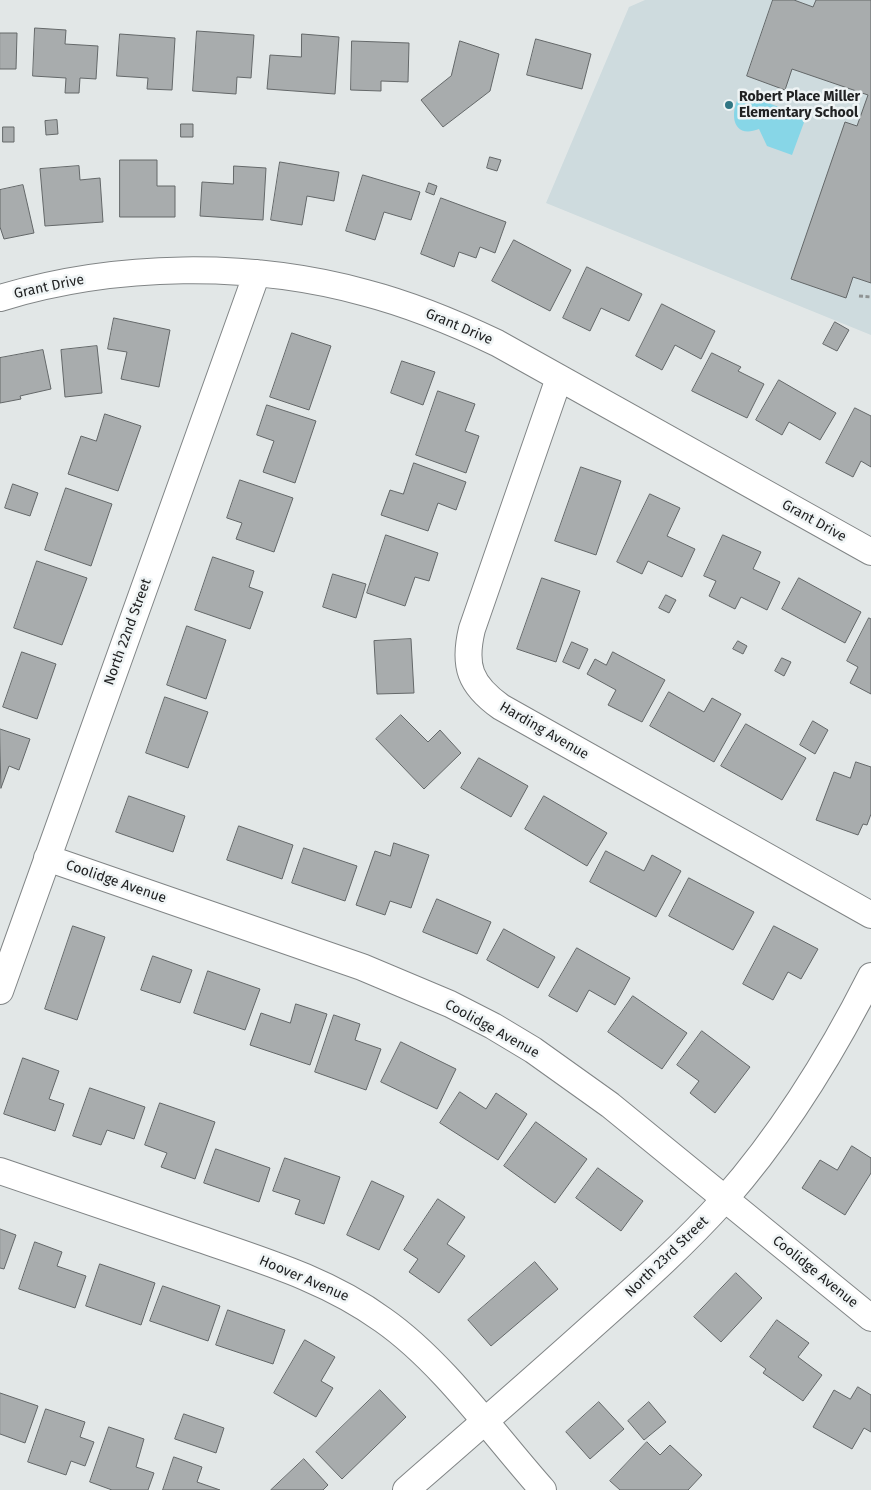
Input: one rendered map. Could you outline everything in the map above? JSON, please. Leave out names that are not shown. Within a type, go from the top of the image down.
[{"type":"street","name":"Grant Drive","points":[[0,298],[52,285],[130,274],[212,271],[257,273],[328,284],[400,303],[449,321],[489,339],[871,552]]},
{"type":"street","name":"North 22nd Street","points":[[0,991],[257,273]]},
{"type":"street","name":"Harding Avenue","points":[[559,378],[472,629],[468,658],[470,672],[478,686],[489,698],[502,707],[871,915]]},
{"type":"street","name":"Coolidge Avenue","points":[[47,858],[362,967],[450,1004],[533,1050],[574,1077],[610,1105],[871,1318]]},
{"type":"street","name":"North 23rd Street","points":[[406,1490],[674,1253],[725,1199],[759,1157],[806,1089],[853,1012],[871,976]]},
{"type":"street","name":"Hoover Avenue","points":[[0,1171],[287,1269],[336,1290],[384,1320],[432,1362],[543,1490]]},
{"type":"path","points":[[859,296],[871,297]]},
{"type":"shaded area","name":"Robert Place Miller Elementary School","points":[[645,0],[871,0],[871,335],[546,203],[629,7]]},
{"type":"shaded area","points":[[741,93],[806,117],[792,155],[767,146],[759,129],[743,131],[738,127],[734,115],[737,100]]},
{"type":"building","points":[[773,0],[794,0],[813,7],[816,0],[871,0],[871,283],[853,277],[846,298],[791,279],[845,122],[857,126],[868,95],[792,69],[785,90],[747,76]]},
{"type":"building","points":[[35,28],[66,30],[65,44],[98,46],[96,79],[80,78],[79,93],[65,93],[66,78],[33,76]]},
{"type":"building","points":[[197,31],[254,35],[251,78],[237,77],[236,94],[193,91]]},
{"type":"building","points":[[0,33],[17,33],[16,69],[0,69]]},
{"type":"building","points":[[120,34],[175,38],[172,90],[147,89],[148,78],[117,76]]},
{"type":"building","points":[[302,34],[339,37],[335,94],[267,89],[270,55],[301,57]]},
{"type":"building","points":[[536,39],[591,54],[582,89],[527,75]]},
{"type":"building","points":[[352,41],[409,43],[408,82],[381,81],[381,91],[351,90]]},
{"type":"building","points":[[460,41],[499,54],[490,91],[443,127],[421,100],[451,76]]},
{"type":"building","points":[[57,120],[58,134],[46,135],[45,121]]},
{"type":"building","points":[[181,124],[193,124],[193,137],[181,137]]},
{"type":"building","points":[[3,127],[14,127],[14,142],[3,142]]},
{"type":"building","points":[[490,157],[501,160],[497,171],[487,168]]},
{"type":"building","points":[[120,160],[157,160],[157,186],[175,186],[175,217],[120,217]]},
{"type":"building","points":[[280,162],[339,172],[334,201],[307,196],[302,225],[271,220]]},
{"type":"building","points":[[79,166],[80,180],[100,178],[103,222],[45,226],[40,169]]},
{"type":"building","points":[[234,166],[266,168],[263,220],[200,216],[202,182],[233,184]]},
{"type":"building","points":[[363,175],[420,192],[411,220],[384,212],[375,240],[346,231]]},
{"type":"building","points":[[429,183],[437,186],[434,195],[426,192]]},
{"type":"building","points":[[23,185],[34,233],[4,239],[0,227],[0,190]]},
{"type":"building","points":[[441,198],[506,222],[495,253],[480,247],[476,258],[459,252],[454,267],[421,254]]},
{"type":"building","points":[[514,240],[571,270],[550,311],[492,281]]},
{"type":"building","points":[[587,267],[642,294],[629,321],[601,308],[590,331],[563,318]]},
{"type":"building","points":[[662,304],[715,331],[701,359],[675,345],[662,370],[636,356]]},
{"type":"building","points":[[114,318],[170,330],[159,387],[121,379],[127,352],[108,349]]},
{"type":"building","points":[[835,322],[849,330],[837,351],[823,344]]},
{"type":"building","points":[[292,333],[331,346],[309,410],[270,397]]},
{"type":"building","points":[[97,346],[102,393],[65,397],[61,350]]},
{"type":"building","points":[[43,350],[51,389],[20,396],[21,399],[0,403],[0,358]]},
{"type":"building","points":[[712,353],[741,367],[738,371],[764,384],[747,418],[692,391]]},
{"type":"building","points":[[402,361],[435,372],[423,405],[391,393]]},
{"type":"building","points":[[779,380],[836,413],[820,440],[789,422],[782,435],[756,420]]},
{"type":"building","points":[[438,391],[475,404],[465,431],[479,436],[466,473],[416,455]]},
{"type":"building","points":[[267,405],[316,421],[295,483],[263,472],[274,441],[257,435]]},
{"type":"building","points":[[855,408],[871,416],[871,467],[861,461],[853,477],[826,463]]},
{"type":"building","points":[[105,414],[141,426],[118,491],[68,474],[81,436],[96,441]]},
{"type":"building","points":[[414,463],[466,482],[456,510],[438,503],[428,531],[381,515],[390,490],[403,494]]},
{"type":"building","points":[[581,467],[621,481],[596,555],[555,541]]},
{"type":"building","points":[[240,480],[293,498],[274,552],[236,539],[242,523],[227,518]]},
{"type":"building","points":[[13,484],[38,493],[30,516],[5,508]]},
{"type":"building","points":[[66,488],[112,504],[91,566],[45,550]]},
{"type":"building","points":[[650,494],[680,508],[667,536],[695,549],[682,577],[648,561],[642,574],[617,562]]},
{"type":"building","points":[[386,535],[438,553],[429,581],[415,577],[405,606],[367,593]]},
{"type":"building","points":[[723,535],[761,552],[753,569],[780,582],[767,610],[741,597],[735,609],[709,596],[716,581],[704,576]]},
{"type":"building","points":[[213,557],[254,571],[249,587],[263,592],[250,629],[195,610]]},
{"type":"building","points":[[37,561],[87,578],[62,645],[14,628]]},
{"type":"building","points":[[333,574],[366,584],[356,618],[323,607]]},
{"type":"building","points":[[542,578],[580,591],[556,662],[517,649]]},
{"type":"building","points":[[799,578],[861,612],[845,643],[782,609]]},
{"type":"building","points":[[666,595],[676,600],[669,613],[659,608]]},
{"type":"building","points":[[869,618],[871,619],[871,694],[850,683],[858,667],[847,661]]},
{"type":"building","points":[[187,626],[226,640],[206,699],[167,685]]},
{"type":"building","points":[[411,639],[414,693],[377,694],[374,641]]},
{"type":"building","points":[[738,641],[747,646],[743,654],[733,649]]},
{"type":"building","points":[[572,642],[588,649],[579,669],[563,662]]},
{"type":"building","points":[[22,652],[56,664],[37,719],[3,707]]},
{"type":"building","points":[[613,652],[665,680],[642,722],[608,705],[616,690],[587,674],[595,659],[606,665]]},
{"type":"building","points":[[782,658],[791,662],[784,676],[775,671]]},
{"type":"building","points":[[669,692],[704,712],[712,698],[741,714],[714,762],[650,726]]},
{"type":"building","points":[[165,697],[208,712],[188,768],[146,753]]},
{"type":"building","points":[[401,715],[428,742],[440,730],[461,753],[424,789],[376,739]]},
{"type":"building","points":[[813,721],[828,730],[815,754],[800,745]]},
{"type":"building","points":[[746,724],[806,758],[782,800],[721,766]]},
{"type":"building","points":[[0,729],[30,739],[19,770],[9,766],[1,788]]},
{"type":"building","points":[[479,758],[528,786],[511,817],[461,788]]},
{"type":"building","points":[[856,762],[871,767],[871,814],[867,825],[863,824],[858,835],[816,820],[834,772],[850,778]]},
{"type":"building","points":[[129,796],[185,816],[173,852],[116,832]]},
{"type":"building","points":[[544,796],[607,833],[587,866],[525,829]]},
{"type":"building","points":[[239,826],[293,845],[282,879],[227,860]]},
{"type":"building","points":[[394,843],[429,855],[411,908],[390,901],[385,915],[356,905],[375,851],[390,856]]},
{"type":"building","points":[[304,848],[357,866],[345,901],[292,883]]},
{"type":"building","points":[[606,851],[644,871],[652,855],[681,871],[656,917],[590,882]]},
{"type":"building","points":[[689,878],[754,912],[733,950],[669,916]]},
{"type":"building","points":[[437,899],[491,922],[477,954],[423,932]]},
{"type":"building","points":[[73,926],[105,937],[77,1020],[45,1009]]},
{"type":"building","points":[[774,926],[818,949],[801,979],[788,972],[773,1000],[743,984]]},
{"type":"building","points":[[504,929],[555,957],[538,988],[487,960]]},
{"type":"building","points":[[577,948],[630,978],[615,1005],[589,990],[577,1012],[549,996]]},
{"type":"building","points":[[153,956],[192,970],[180,1003],[141,990]]},
{"type":"building","points":[[208,971],[260,989],[245,1030],[194,1013]]},
{"type":"building","points":[[633,996],[687,1033],[662,1069],[608,1032]]},
{"type":"building","points":[[296,1004],[327,1014],[310,1065],[250,1045],[261,1013],[290,1023]]},
{"type":"building","points":[[334,1015],[360,1024],[355,1040],[381,1049],[366,1090],[315,1072]]},
{"type":"building","points":[[702,1031],[750,1067],[715,1113],[690,1093],[699,1081],[677,1065]]},
{"type":"building","points":[[401,1042],[456,1069],[437,1109],[381,1082]]},
{"type":"building","points":[[23,1058],[59,1071],[49,1099],[64,1104],[55,1131],[4,1114]]},
{"type":"building","points":[[90,1088],[145,1107],[134,1139],[107,1130],[101,1145],[73,1136]]},
{"type":"building","points":[[460,1092],[486,1109],[496,1093],[527,1114],[498,1160],[440,1123]]},
{"type":"building","points":[[160,1103],[215,1122],[195,1179],[161,1167],[167,1153],[145,1145]]},
{"type":"building","points":[[536,1122],[587,1159],[555,1203],[504,1166]]},
{"type":"building","points":[[852,1146],[871,1158],[871,1173],[845,1215],[802,1188],[820,1160],[837,1170]]},
{"type":"building","points":[[216,1149],[270,1168],[259,1202],[204,1183]]},
{"type":"building","points":[[285,1158],[340,1177],[324,1224],[295,1214],[300,1200],[273,1191]]},
{"type":"building","points":[[598,1168],[643,1201],[621,1231],[576,1198]]},
{"type":"building","points":[[372,1181],[404,1196],[379,1250],[347,1235]]},
{"type":"building","points":[[438,1199],[465,1217],[447,1244],[465,1256],[439,1293],[409,1272],[418,1259],[404,1250]]},
{"type":"building","points":[[0,1229],[16,1235],[4,1269],[0,1268]]},
{"type":"building","points":[[35,1242],[62,1252],[57,1266],[86,1276],[75,1308],[19,1289]]},
{"type":"building","points":[[535,1262],[558,1289],[491,1346],[468,1320]]},
{"type":"building","points":[[100,1264],[155,1283],[141,1325],[86,1306]]},
{"type":"building","points":[[736,1273],[762,1298],[721,1342],[694,1317]]},
{"type":"building","points":[[163,1286],[220,1306],[208,1341],[150,1321]]},
{"type":"building","points":[[228,1310],[285,1330],[273,1364],[216,1345]]},
{"type":"building","points":[[777,1320],[809,1343],[798,1357],[822,1375],[803,1401],[763,1373],[766,1369],[750,1357]]},
{"type":"building","points":[[305,1340],[335,1357],[321,1381],[333,1388],[316,1417],[274,1393]]},
{"type":"building","points":[[858,1387],[871,1395],[871,1432],[864,1428],[852,1449],[813,1427],[834,1390],[850,1399]]},
{"type":"building","points":[[380,1390],[406,1417],[342,1479],[316,1452]]},
{"type":"building","points":[[0,1393],[38,1406],[25,1443],[0,1434]]},
{"type":"building","points":[[599,1402],[624,1429],[590,1459],[566,1432]]},
{"type":"building","points":[[649,1402],[666,1422],[644,1440],[628,1421]]},
{"type":"building","points":[[46,1409],[85,1422],[80,1437],[94,1442],[85,1466],[71,1461],[66,1475],[28,1462]]},
{"type":"building","points":[[184,1414],[224,1428],[216,1453],[175,1439]]},
{"type":"building","points":[[109,1427],[144,1439],[136,1467],[154,1473],[148,1490],[112,1490],[90,1482]]},
{"type":"building","points":[[647,1442],[660,1455],[670,1445],[702,1475],[688,1490],[620,1490],[610,1481]]},
{"type":"building","points":[[174,1457],[202,1467],[197,1482],[220,1490],[163,1490]]},
{"type":"building","points":[[304,1459],[328,1485],[323,1490],[271,1490]]},
{"type":"place","name":"Robert Place Miller Elementary School","points":[[729,105]]}]
